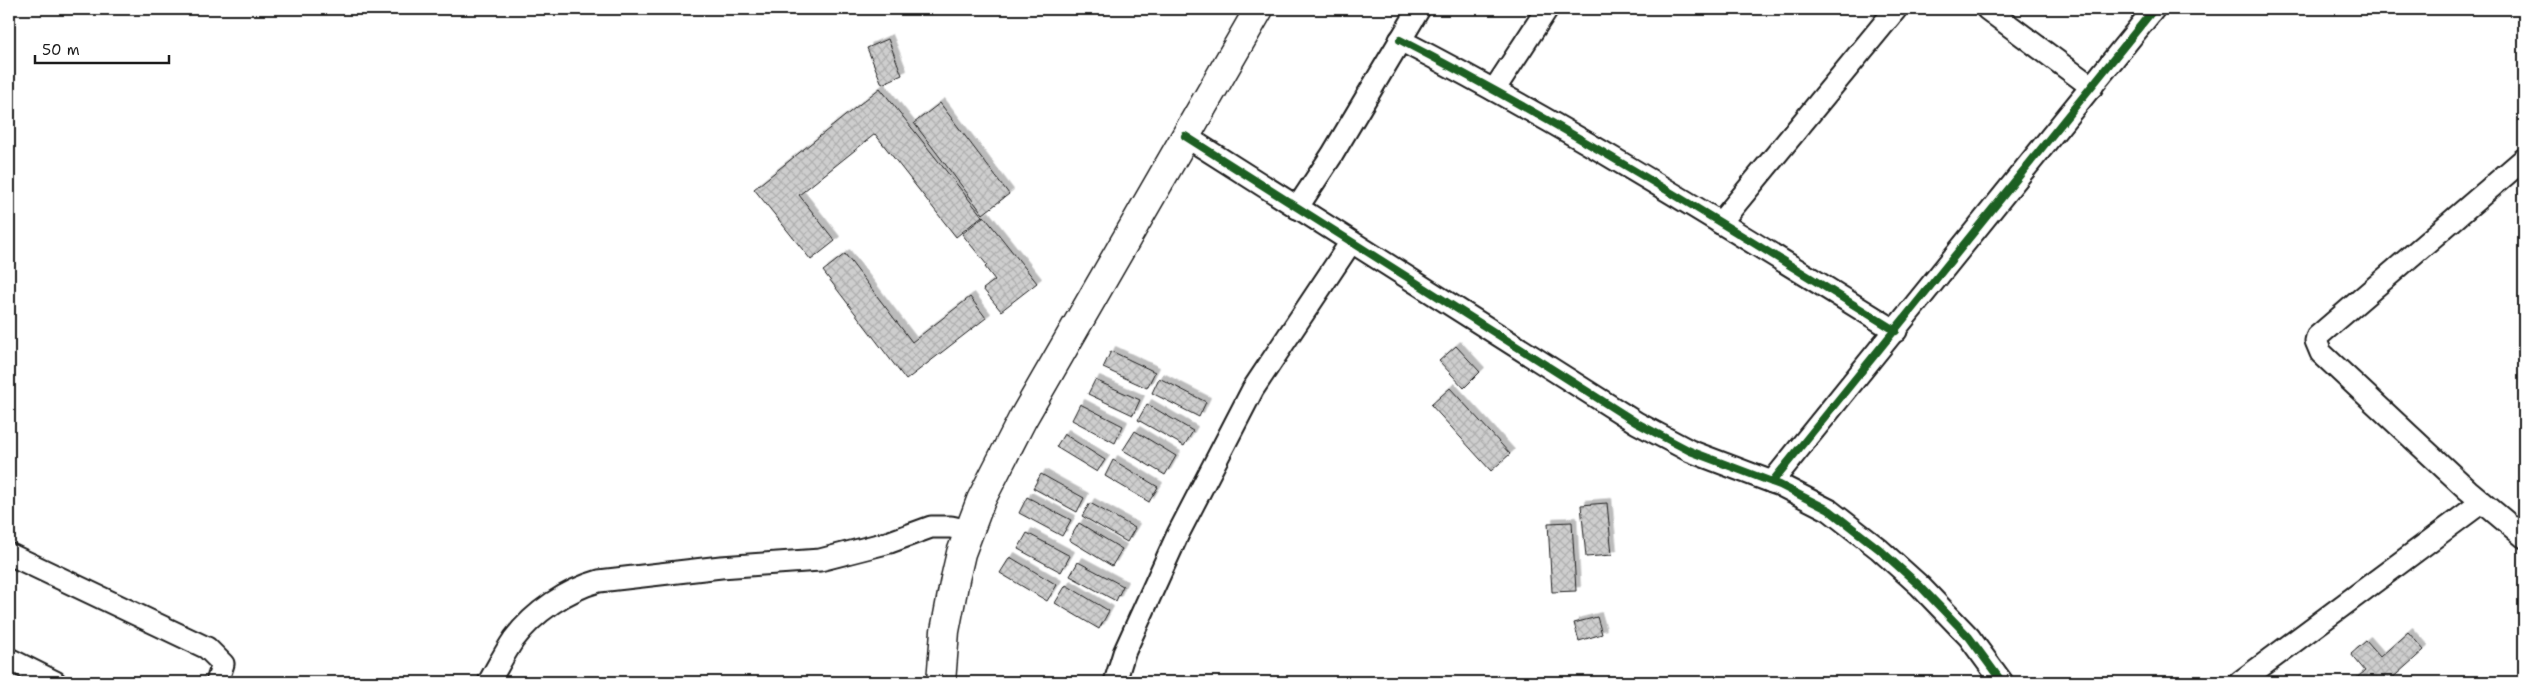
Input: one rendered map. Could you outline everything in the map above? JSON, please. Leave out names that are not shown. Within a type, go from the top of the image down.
[{"type":"main road","points":[[941,682],[945,631],[954,579],[981,500],[1022,420],[1259,9]]},
{"type":"street","points":[[1297,208],[1332,155],[1419,9]]},
{"type":"street","points":[[1494,90],[1547,9]]},
{"type":"street","points":[[1720,223],[1896,9]]},
{"type":"street","points":[[1772,482],[1896,331],[2154,9]]},
{"type":"street","points":[[1994,11],[2092,87]]},
{"type":"street","points":[[1400,40],[1494,90],[1720,223],[1896,331]]},
{"type":"street","points":[[1185,136],[1637,423],[1690,451],[1772,482],[1829,510],[1879,549],[1969,637],[2002,682]]},
{"type":"street","points":[[2524,159],[2317,337],[2316,341],[2321,353],[2482,502],[2524,537]]},
{"type":"street","points":[[1116,682],[1124,654],[1178,534],[1253,389],[1351,242]]},
{"type":"street","points":[[2240,682],[2482,502]]},
{"type":"street","points":[[489,682],[515,638],[537,616],[564,595],[583,585],[599,581],[721,567],[820,560],[890,542],[931,527],[951,527],[969,531]]},
{"type":"street","points":[[9,554],[207,648],[223,664],[217,682]]},
{"type":"street","points":[[9,659],[55,682]]},
{"type":"building","points":[[888,39],[902,75],[882,84],[867,48]]},
{"type":"building","points":[[880,88],[982,216],[956,237],[875,134],[799,195],[835,241],[811,260],[754,189]]},
{"type":"building","points":[[940,103],[1009,194],[983,214],[914,123]]},
{"type":"building","points":[[984,216],[1037,283],[1001,311],[983,289],[995,280],[985,267],[987,265],[962,234]]},
{"type":"building","points":[[845,254],[912,342],[970,297],[986,318],[906,380],[823,271]]},
{"type":"building","points":[[1456,346],[1480,372],[1464,388],[1439,361]]},
{"type":"building","points":[[1111,351],[1155,372],[1147,388],[1103,368]]},
{"type":"building","points":[[1159,378],[1206,402],[1199,417],[1152,393]]},
{"type":"building","points":[[1095,380],[1140,400],[1133,415],[1088,394]]},
{"type":"building","points":[[1450,388],[1510,454],[1491,471],[1431,405]]},
{"type":"building","points":[[1080,404],[1123,426],[1115,443],[1072,420]]},
{"type":"building","points":[[1147,404],[1193,431],[1184,446],[1138,420]]},
{"type":"building","points":[[1135,431],[1176,456],[1165,475],[1123,450]]},
{"type":"building","points":[[1064,434],[1105,460],[1097,472],[1056,447]]},
{"type":"building","points":[[1113,460],[1158,487],[1149,502],[1105,476]]},
{"type":"building","points":[[1041,474],[1084,498],[1077,512],[1033,488]]},
{"type":"building","points":[[1027,497],[1071,520],[1062,536],[1019,513]]},
{"type":"building","points":[[1090,503],[1135,528],[1127,542],[1082,516]]},
{"type":"building","points":[[1607,503],[1612,555],[1586,557],[1581,505]]},
{"type":"building","points":[[1572,522],[1576,591],[1552,592],[1548,523]]},
{"type":"building","points":[[1079,523],[1122,549],[1112,566],[1069,540]]},
{"type":"building","points":[[1027,533],[1070,556],[1061,572],[1018,549]]},
{"type":"building","points":[[1010,557],[1057,585],[1047,601],[1000,573]]},
{"type":"building","points":[[1078,562],[1123,586],[1116,601],[1070,576]]},
{"type":"building","points":[[1066,585],[1109,611],[1099,629],[1055,603]]},
{"type":"building","points":[[1597,617],[1602,634],[1579,641],[1574,623]]},
{"type":"building","points":[[2408,632],[2424,650],[2388,682],[2353,681],[2365,671],[2351,654],[2366,641],[2380,657]]},
{"type":"cycle path","points":[[1772,482],[2154,9]]},
{"type":"cycle path","points":[[1400,40],[1527,108],[1589,144],[1896,331]]},
{"type":"cycle path","points":[[1185,136],[1637,423],[1690,451],[1780,485],[1829,510],[1879,549],[1920,586],[1969,637],[2002,682]]}]
